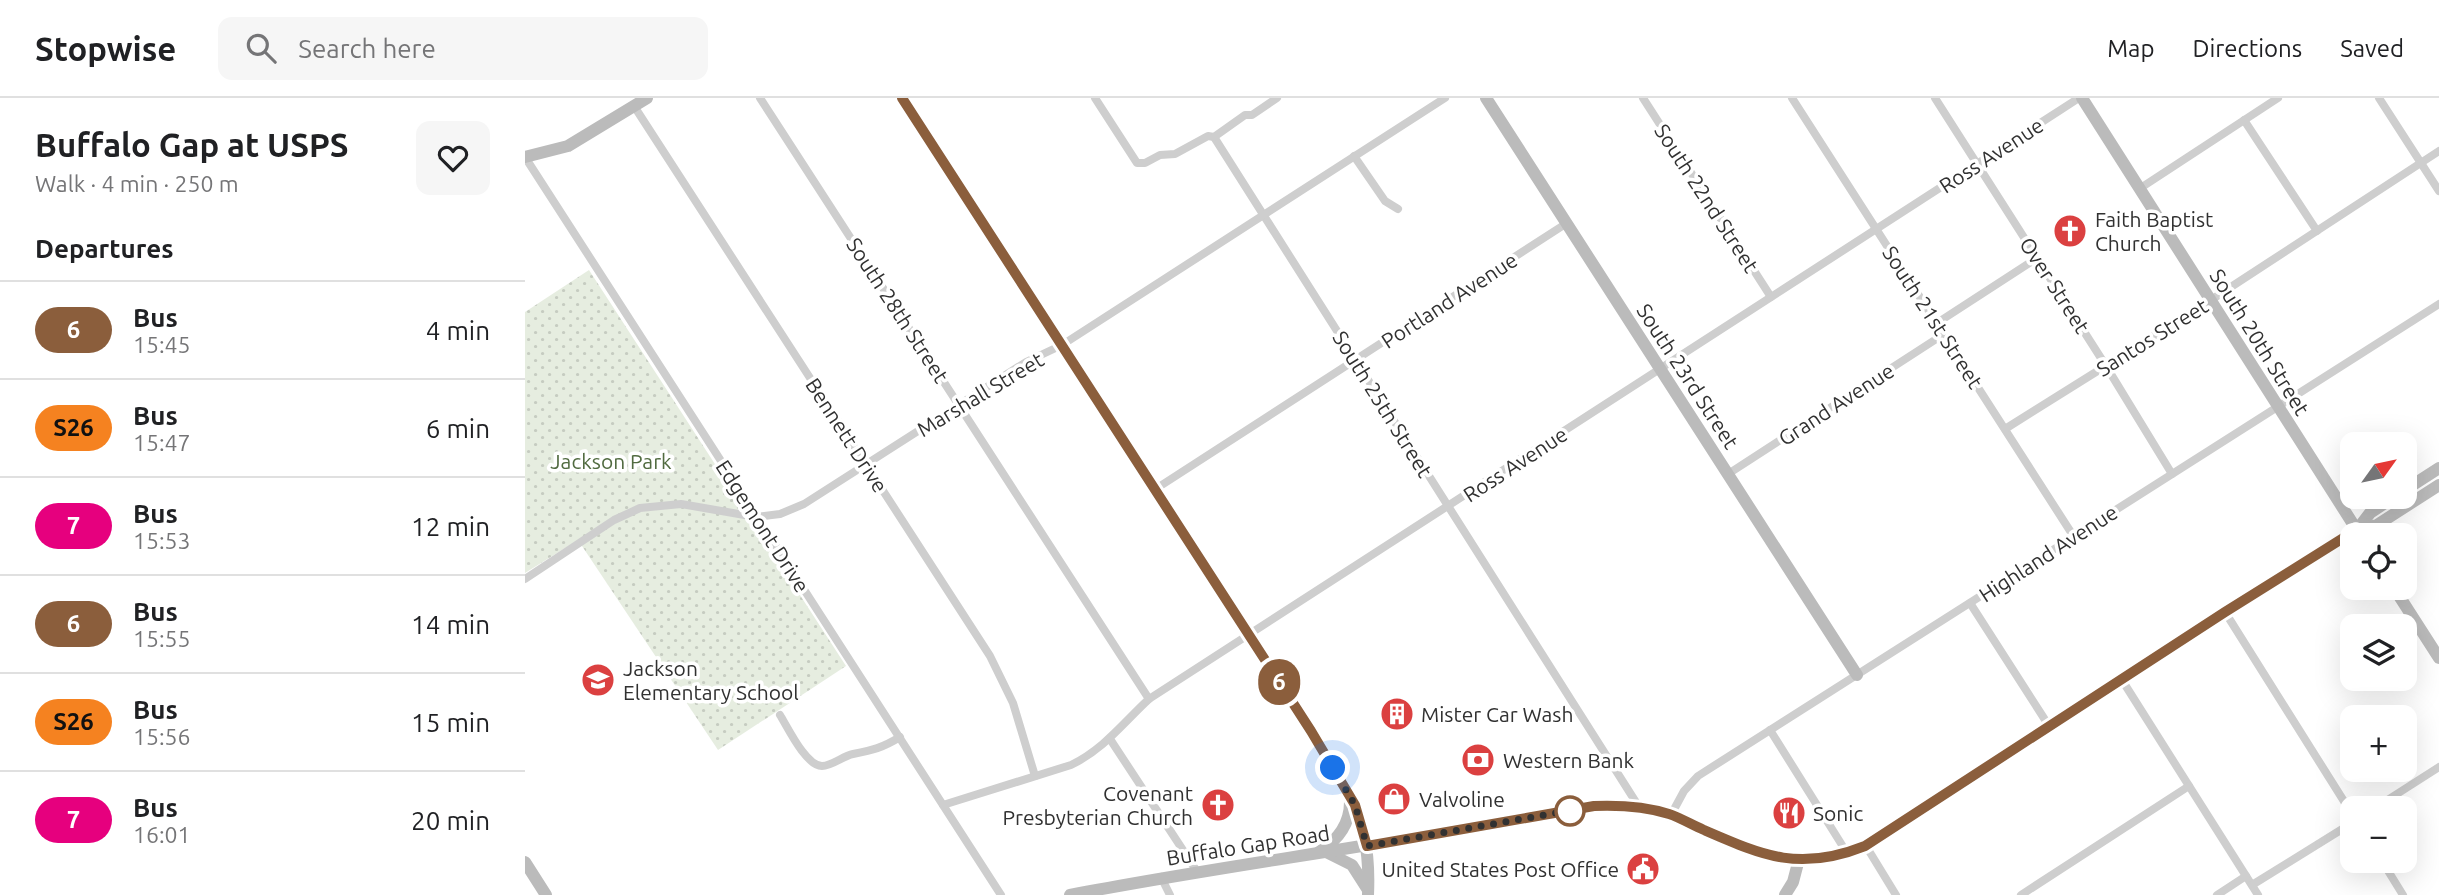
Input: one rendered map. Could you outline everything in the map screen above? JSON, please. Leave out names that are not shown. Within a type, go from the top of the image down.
[{"type":"main road","points":[[525,157],[568,146],[647,98]]},
{"type":"main road","points":[[902,98],[1349,794],[1367,846],[1368,892]]},
{"type":"main road","name":"South 23rd Street","points":[[1486,98],[1857,675]]},
{"type":"main road","name":"South 20th Street","points":[[2081,98],[2352,523]]},
{"type":"main road","points":[[2417,482],[2439,468]]},
{"type":"main road","points":[[2380,523],[2439,485]]},
{"type":"main road","points":[[2364,523],[2376,509]]},
{"type":"main road","name":"Buffalo Gap Road","points":[[1070,895],[1161,877],[1367,846],[1594,806],[1639,807],[1671,815],[1749,850],[1776,858],[1828,858],[1847,853],[1865,846],[2225,612],[2340,544]]},
{"type":"main road","points":[[2402,600],[2439,658]]},
{"type":"main road","points":[[1349,794],[1350,816],[1347,824],[1321,853],[1352,865],[1368,892]]},
{"type":"main road","points":[[1785,895],[1793,882],[1799,859]]},
{"type":"main road","points":[[525,862],[546,895]]},
{"type":"street","name":"South 28th Street","points":[[760,98],[1149,699]]},
{"type":"street","points":[[1095,98],[1137,163],[1175,153],[1208,136],[1214,137],[1245,115],[1252,116],[1277,98]]},
{"type":"street","name":"Marshall Street","points":[[525,579],[614,520],[640,508],[681,504],[756,517],[780,514],[804,504],[1026,362],[1062,345],[1445,98]]},
{"type":"street","name":"South 22nd Street","points":[[1643,98],[1771,297]]},
{"type":"street","name":"South 21st Street","points":[[1793,98],[2074,537]]},
{"type":"street","name":"Over Street","points":[[1935,98],[2172,474]]},
{"type":"street","name":"Ross Avenue","points":[[943,806],[1086,758],[1149,699],[2081,98]]},
{"type":"street","points":[[2139,189],[2278,98]]},
{"type":"street","points":[[2379,98],[2439,191]]},
{"type":"street","name":"Bennett Drive","points":[[634,106],[1004,681],[1035,776]]},
{"type":"street","points":[[2244,120],[2318,231]]},
{"type":"street","name":"South 25th Street","points":[[1214,137],[1639,807]]},
{"type":"street","name":"Santos Street","points":[[2005,429],[2211,300],[2439,151]]},
{"type":"street","points":[[1354,156],[1385,201],[1398,209]]},
{"type":"street","name":"Edgemont Drive","points":[[525,157],[1001,895]]},
{"type":"street","name":"Portland Avenue","points":[[1154,489],[1567,223]]},
{"type":"street","points":[[1937,323],[2037,258]]},
{"type":"street","name":"Highland Avenue","points":[[1671,815],[1684,790],[1697,776],[2439,304]]},
{"type":"street","name":"Grand Avenue","points":[[1728,474],[1944,334]]},
{"type":"street","points":[[1970,603],[2049,726]]},
{"type":"street","points":[[2225,612],[2341,796]]},
{"type":"street","points":[[2122,680],[2258,895]]},
{"type":"street","points":[[781,715],[808,759],[824,766],[852,754],[880,749],[900,737]]},
{"type":"street","points":[[1770,730],[1847,853]]},
{"type":"street","points":[[1110,738],[1198,873]]},
{"type":"street","points":[[2394,796],[2439,767]]},
{"type":"street","points":[[2021,895],[2189,786]]},
{"type":"street","points":[[2252,885],[2340,830]]},
{"type":"street","points":[[1865,846],[1896,895]]},
{"type":"street","points":[[2389,873],[2403,895]]},
{"type":"street","points":[[2217,895],[2246,876]]},
{"type":"street","points":[[1161,877],[1168,894]]},
{"type":"green space","name":"Jackson Park","points":[[589,270],[846,666],[718,750],[578,540],[525,573],[525,312]]},
{"type":"bus line","name":"6","points":[[902,98],[1311,731],[1355,805],[1367,846],[1594,806],[1619,805],[1671,815],[1749,850],[1776,858],[1828,858],[1847,853],[1865,846],[2340,540]]},
{"type":"place","name":"Faith Baptist Church","points":[[2070,231]]},
{"type":"place","name":"Jackson Elementary School","points":[[598,680]]},
{"type":"place","name":"Mister Car Wash","points":[[1397,714]]},
{"type":"place","name":"Western Bank","points":[[1478,760]]},
{"type":"place","name":"Valvoline","points":[[1394,799]]},
{"type":"place","name":"Covenant Presbyterian Church","points":[[1218,805]]},
{"type":"place","name":"Sonic","points":[[1789,813]]},
{"type":"place","name":"United States Post Office","points":[[1643,869]]},
{"type":"route","points":[[1333,768],[1355,805],[1367,846],[1573,810],[1570,811]]}]
